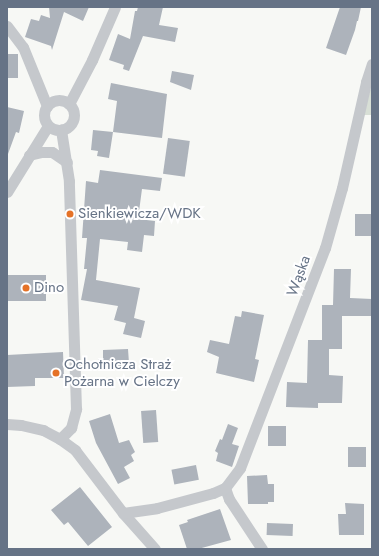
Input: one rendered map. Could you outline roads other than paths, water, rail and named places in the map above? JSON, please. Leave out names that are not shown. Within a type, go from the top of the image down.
[{"type":"street","points":[[69,104],[92,60],[115,7]]},
{"type":"street","points":[[7,26],[23,47],[47,106]]},
{"type":"street","name":"Wąska","points":[[225,488],[233,480],[242,464],[325,248],[342,188],[366,82],[372,64]]},
{"type":"street","points":[[60,100],[69,104],[73,110],[72,123],[61,130],[56,130],[48,126],[44,120],[44,113],[47,106],[50,103],[60,100]]},
{"type":"street","points":[[7,192],[48,126]]},
{"type":"street","points":[[60,439],[71,428],[76,409],[67,162],[61,130]]},
{"type":"street","points":[[29,155],[42,152],[52,152],[67,162]]},
{"type":"street","points":[[7,424],[43,430],[60,439],[75,450],[123,513],[155,549]]},
{"type":"street","points":[[123,513],[187,500],[225,488],[229,499],[262,549]]},
{"type":"place","name":"Sienkiewicza/WDK","points":[[70,214]]},
{"type":"place","name":"Dino","points":[[26,288]]},
{"type":"place","name":"Ochotnicza Straż Pożarna w Cielczy","points":[[56,373]]}]
